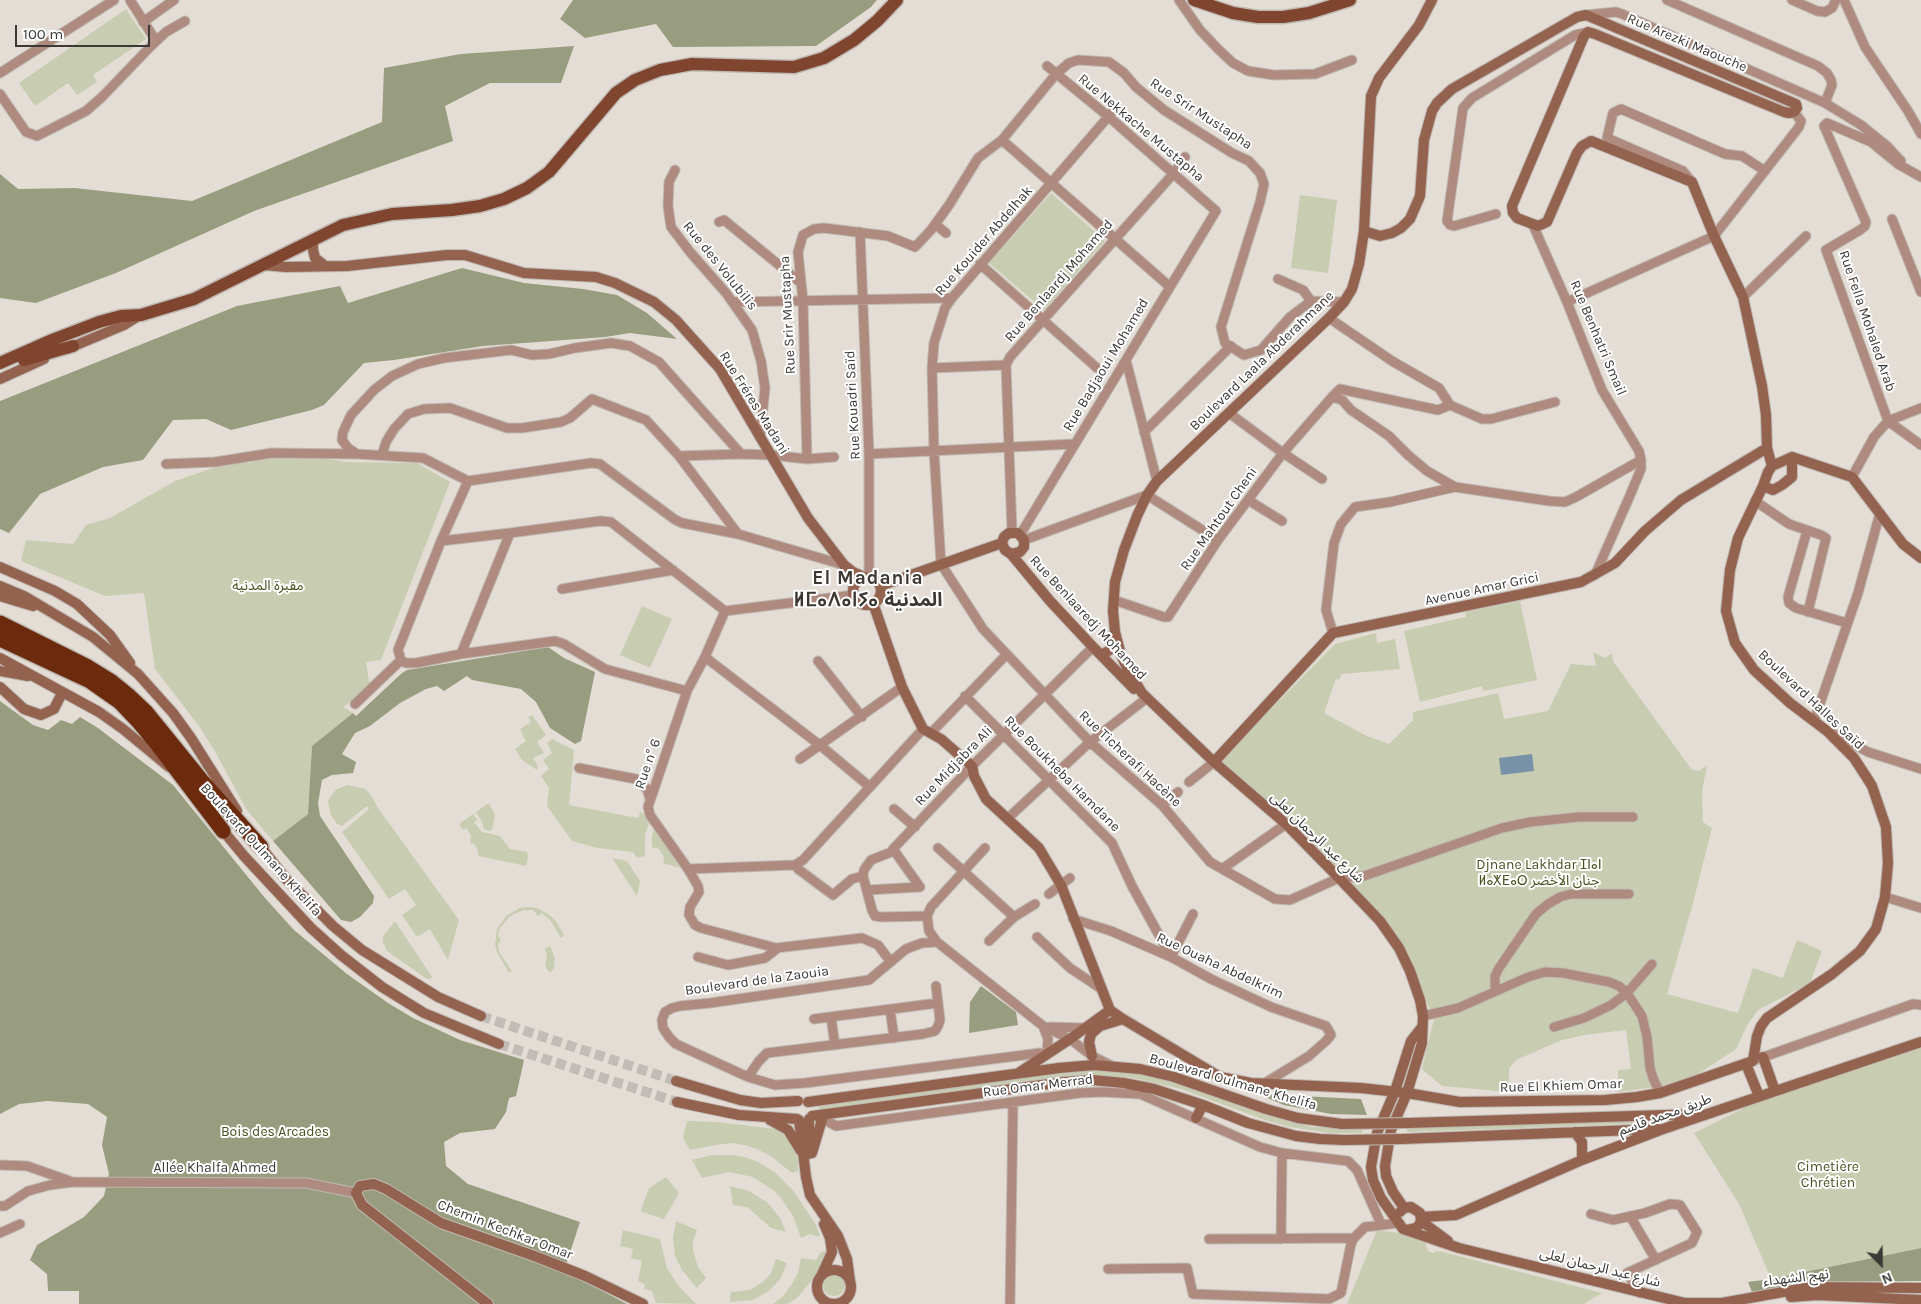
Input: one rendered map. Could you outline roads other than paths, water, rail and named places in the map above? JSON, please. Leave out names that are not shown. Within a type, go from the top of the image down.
[{"type":"highway","points":[[0,622],[86,666],[112,682],[128,695],[146,712],[202,781],[261,847]]},
{"type":"highway","points":[[0,638],[90,681],[120,702],[157,744],[223,831]]},
{"type":"main road","points":[[0,363],[84,327],[121,316],[141,315],[194,299],[343,225],[392,214],[480,206],[504,199],[527,188],[549,172],[616,93],[635,80],[660,70],[692,64],[794,67],[824,58],[854,40],[897,0]]},
{"type":"main road","points":[[1194,0],[1233,13],[1258,17],[1309,13],[1350,0]]},
{"type":"main road","points":[[0,369],[73,346]]},
{"type":"street","points":[[0,73],[114,0]]},
{"type":"street","points":[[130,0],[156,41]]},
{"type":"street","points":[[143,22],[174,0]]},
{"type":"street","points":[[1179,0],[1200,30],[1218,49],[1233,63],[1248,70],[1274,75],[1315,74],[1352,60]]},
{"type":"street","name":"Boulevard Laala Abderahmane","points":[[1147,698],[1127,668],[1117,642],[1114,621],[1115,582],[1124,550],[1137,516],[1147,495],[1157,481],[1344,302],[1355,282],[1364,231],[1370,96],[1380,78],[1412,35],[1432,0]]},
{"type":"street","points":[[1667,0],[1818,66],[1827,73],[1832,85],[1825,103]]},
{"type":"street","points":[[1792,0],[1817,11],[1825,12],[1832,8],[1836,0]]},
{"type":"street","points":[[1844,0],[1865,47],[1908,111],[1921,134]]},
{"type":"street","points":[[1364,231],[1380,236],[1392,234],[1410,219],[1420,196],[1424,140],[1432,111],[1437,102],[1452,89],[1577,17],[1616,12],[1825,103],[1860,125],[1887,146],[1910,170],[1921,177]]},
{"type":"street","name":"Rue Arezki Maouche","points":[[1586,15],[1793,107]]},
{"type":"street","points":[[0,94],[26,132],[38,136],[86,111],[166,32],[185,22]]},
{"type":"street","points":[[1588,32],[1584,36],[1512,206],[1513,213],[1517,218],[1534,225],[1538,226],[1547,222],[1578,153],[1582,146],[1591,141],[1692,182]]},
{"type":"street","points":[[1496,214],[1454,226],[1450,225],[1448,221],[1463,108],[1472,98],[1575,35],[1588,32],[1595,34],[1784,112],[1789,113],[1793,107],[1801,121],[1799,127],[1714,236],[1567,302]]},
{"type":"street","name":"Rue Srir Mustapha","points":[[807,459],[803,301],[798,252],[803,236],[814,229],[824,228],[888,236],[915,247],[935,224],[978,158],[1002,140],[1056,74],[1069,63],[1078,60],[1110,62],[1164,110],[1232,153],[1249,161],[1260,173],[1264,184],[1260,202],[1220,327],[1225,343],[1231,346]]},
{"type":"street","name":"Rue Nekkache Mustapha","points":[[1047,66],[1112,113],[1216,211]]},
{"type":"street","points":[[1765,171],[1742,156],[1725,154],[1620,110],[1613,113],[1607,138],[1683,171],[1692,182],[1714,236],[1743,297],[1762,386],[1768,448],[1772,466],[1792,457],[1852,477],[1903,544],[1921,558]]},
{"type":"street","name":"Rue Kouider Abdelhak","points":[[941,564],[934,451],[932,368],[934,343],[945,308],[980,264],[1112,113]]},
{"type":"street","name":"Rue Fella Mohaled Arab","points":[[1888,421],[1826,250],[1860,230],[1865,226],[1866,222],[1824,126],[1827,123],[1871,142],[1898,164],[1910,170]]},
{"type":"street","points":[[1002,140],[1169,286]]},
{"type":"street","name":"Rue Benlaardj Mohamed","points":[[1006,365],[1043,319],[1174,173],[1185,157]]},
{"type":"street","name":"Rue des Volubilis","points":[[675,170],[669,182],[668,206],[671,227],[733,302],[752,330],[761,361],[765,388],[760,438]]},
{"type":"street","name":"Rue Badjaoui Mohamed","points":[[1019,536],[1216,211]]},
{"type":"street","points":[[1892,219],[1921,292]]},
{"type":"street","points":[[718,222],[724,220],[801,283]]},
{"type":"street","points":[[935,224],[946,233]]},
{"type":"street","name":"Rue Benhatri Smail","points":[[1534,225],[1602,390],[1639,451],[1642,460]]},
{"type":"street","name":"Rue Kouadri Saïd","points":[[860,232],[869,454],[866,577]]},
{"type":"street","points":[[1743,297],[1806,236]]},
{"type":"street","points":[[313,240],[315,258],[325,266]]},
{"type":"street","name":"Rue Fréres Madani","points":[[263,265],[286,267],[347,266],[448,255],[465,255],[524,273],[596,277],[615,283],[654,302],[698,342],[720,369],[808,518],[844,564],[853,572],[866,577]]},
{"type":"street","points":[[980,264],[1097,368]]},
{"type":"street","points":[[1278,279],[1302,290],[1311,301]]},
{"type":"street","points":[[733,302],[952,298]]},
{"type":"street","points":[[1144,432],[1231,346],[1244,355],[1261,350],[1290,317],[1311,301],[1344,302]]},
{"type":"street","points":[[0,379],[73,346],[124,326],[141,315]]},
{"type":"street","points":[[1329,318],[1392,360],[1439,388],[1450,405],[1482,419],[1491,419],[1555,402]]},
{"type":"street","points":[[357,454],[348,448],[342,440],[343,432],[351,415],[374,390],[392,376],[418,364],[444,358],[512,350],[532,355],[549,354],[611,343],[630,346],[659,362],[740,454]]},
{"type":"street","points":[[1126,360],[1157,481]]},
{"type":"street","points":[[932,368],[1006,365],[1009,447],[1019,536],[1024,547],[1020,552],[1010,554],[1002,544]]},
{"type":"street","points":[[1450,405],[1438,410],[1340,389],[1332,397],[1342,400],[1351,410],[1389,436],[1408,456],[1427,471],[1455,487],[1565,502],[1642,460]]},
{"type":"street","name":"Rue Mahtout Cheni","points":[[1114,600],[1164,617],[1168,616],[1218,540],[1283,453],[1332,397]]},
{"type":"street","points":[[382,455],[386,442],[394,429],[408,414],[424,409],[450,408],[507,428],[522,428],[561,422],[570,418],[592,399],[646,420],[679,456],[738,534]]},
{"type":"street","points":[[1852,477],[1874,437],[1888,421],[1921,408]]},
{"type":"street","points":[[1229,413],[1322,479]]},
{"type":"street","points":[[1888,421],[1921,445]]},
{"type":"street","points":[[869,454],[1074,444]]},
{"type":"street","name":"Avenue Amar Grici","points":[[1332,633],[1581,582],[1615,563],[1645,531],[1681,500],[1768,448]]},
{"type":"street","points":[[166,464],[215,462],[272,452],[382,455],[423,458],[468,481],[591,463],[600,464],[682,524],[738,534],[844,564]]},
{"type":"street","points":[[679,456],[740,454],[807,459],[834,457]]},
{"type":"street","points":[[1763,486],[1773,490],[1792,477],[1792,457]]},
{"type":"street","points":[[1595,575],[1641,469],[1642,460]]},
{"type":"street","name":"Boulevard Halles Saïd","points":[[1754,1061],[1757,1036],[1764,1022],[1789,1002],[1832,974],[1860,951],[1876,929],[1885,896],[1888,863],[1886,827],[1872,786],[1854,758],[1827,731],[1790,703],[1754,670],[1735,643],[1726,611],[1730,570],[1738,538],[1772,466]]},
{"type":"street","points":[[468,481],[441,541],[398,650],[401,660],[406,663],[416,663],[461,654],[555,641],[564,644],[605,668],[687,691]]},
{"type":"street","points":[[1190,782],[1214,762],[1332,633],[1326,610],[1334,543],[1341,524],[1355,507],[1390,502],[1455,487]]},
{"type":"street","points":[[880,586],[1002,544],[1006,535],[1019,536],[1147,495],[1218,540]]},
{"type":"street","points":[[1248,500],[1282,521]]},
{"type":"street","points":[[1755,501],[1782,520],[1807,531],[1825,536],[1826,540],[1808,612]]},
{"type":"street","points":[[1814,721],[1858,593],[1880,513]]},
{"type":"street","points":[[441,541],[600,521],[611,522],[725,611],[854,595]]},
{"type":"street","points":[[1807,531],[1788,600],[1793,607],[1847,623]]},
{"type":"street","points":[[461,654],[510,533]]},
{"type":"street","name":"Rue Benlaaredj Mohamed","points":[[1010,554],[1050,602],[1138,693],[1147,698]]},
{"type":"street","name":"Rue Ticherafi Hacène","points":[[941,564],[983,629],[1006,655],[1090,742],[1162,805],[1210,862],[1275,900],[1290,900],[1338,878]]},
{"type":"street","points":[[4,568],[55,591],[77,604],[110,635],[138,674]]},
{"type":"street","points":[[562,589],[673,570]]},
{"type":"street","points":[[866,577],[875,580],[880,586],[878,598],[873,603],[859,602],[854,595],[856,582],[866,577]]},
{"type":"street","points":[[0,586],[58,614],[93,637],[138,674]]},
{"type":"street","points":[[0,596],[58,614]]},
{"type":"street","points":[[873,603],[902,687],[927,731],[941,739],[972,766],[974,776],[986,799],[1039,848],[1061,885],[1110,1010],[1070,1039],[1044,1053],[1016,1074]]},
{"type":"street","name":"Rue n° 6","points":[[725,611],[705,657],[687,691],[648,807],[650,815],[698,886],[699,892],[689,911],[689,916],[695,925],[778,948]]},
{"type":"street","points":[[1101,655],[1110,650],[1117,642]]},
{"type":"street","name":"Rue Midjabra Ali","points":[[799,863],[798,869],[833,895],[852,880],[863,876],[871,860],[894,851],[893,849],[972,766],[1093,647]]},
{"type":"street","points":[[688,869],[799,863],[870,787],[1006,655]]},
{"type":"street","points":[[705,657],[821,746],[870,787]]},
{"type":"street","name":"Boulevard Oulmane Khelifa","points":[[0,658],[99,712],[169,767],[250,862],[312,928],[341,955],[382,987],[424,1013],[499,1044]]},
{"type":"street","points":[[356,704],[401,660]]},
{"type":"street","points":[[818,661],[862,717]]},
{"type":"street","points":[[0,671],[33,677]]},
{"type":"street","name":"Boulevard Oulmane Khelifa","points":[[138,674],[173,713],[187,732],[223,791],[261,847],[286,879],[333,926],[362,950],[430,993],[481,1016]]},
{"type":"street","points":[[0,687],[24,708],[41,715],[54,708],[62,693]]},
{"type":"street","points":[[800,759],[902,687]]},
{"type":"street","name":"Rue Boukheba Hamdane","points":[[965,696],[1112,844],[1170,957]]},
{"type":"street","points":[[1008,818],[1090,742],[1147,698]]},
{"type":"street","name":"شارع عبد الرحمان لعلى","points":[[1147,698],[1214,762],[1286,824],[1380,921],[1398,948],[1416,985],[1423,1022],[1422,1043],[1407,1093],[1391,1130],[1385,1166],[1393,1192],[1404,1208]]},
{"type":"street","points":[[1827,731],[1868,752],[1921,769]]},
{"type":"street","points":[[579,768],[636,778],[647,789],[650,799]]},
{"type":"street","points":[[1162,805],[1178,792]]},
{"type":"street","points":[[894,809],[915,827]]},
{"type":"street","points":[[1338,878],[1364,876],[1502,828],[1552,818],[1579,816],[1633,817]]},
{"type":"street","points":[[1222,869],[1286,824]]},
{"type":"street","points":[[938,848],[1014,917]]},
{"type":"street","points":[[985,848],[931,907],[927,916],[929,931],[937,942],[1042,1026],[1070,1039],[1092,1056],[1112,1066]]},
{"type":"street","points":[[868,890],[920,887],[893,849]]},
{"type":"street","points":[[863,876],[872,910],[878,917],[927,916]]},
{"type":"street","points":[[1050,894],[1070,878]]},
{"type":"street","points":[[1495,991],[1495,976],[1499,968],[1536,914],[1548,904],[1560,897],[1572,894],[1629,894]]},
{"type":"street","points":[[1885,896],[1921,908]]},
{"type":"street","points":[[989,941],[1014,917],[1035,904]]},
{"type":"street","points":[[1170,957],[1193,914]]},
{"type":"street","name":"Rue Ouaha Abdelkrim","points":[[1073,919],[1110,931],[1170,957],[1247,997],[1326,1026],[1331,1036],[1326,1041],[1309,1056],[1264,1084]]},
{"type":"street","points":[[698,957],[728,965],[765,958],[778,948],[862,938],[878,945],[890,961]]},
{"type":"street","points":[[1037,938],[1070,968],[1100,988]]},
{"type":"street","name":"Boulevard de la Zaouia","points":[[937,942],[922,943],[906,949],[869,980],[672,1008],[665,1012],[662,1020],[663,1028],[676,1044],[748,1077],[776,1084],[805,1083],[1044,1053]]},
{"type":"street","points":[[1554,1027],[1584,1018],[1604,1008],[1627,993],[1652,964]]},
{"type":"street","points":[[1398,1221],[1398,1215],[1404,1208],[1415,1208],[1421,1219],[1416,1228],[1407,1230],[1398,1221],[1388,1210],[1381,1198],[1373,1180],[1371,1167],[1377,1133],[1408,1056],[1411,1041],[1423,1022],[1545,972],[1563,973],[1610,982],[1627,993],[1642,1016],[1647,1037],[1650,1068],[1660,1093]]},
{"type":"street","points":[[748,1077],[767,1053],[894,1038],[935,1031],[940,1020],[936,986]]},
{"type":"street","points":[[814,1019],[938,1003]]},
{"type":"street","points":[[1754,1061],[1913,1004],[1921,1005]]},
{"type":"street","points":[[890,1009],[894,1038]]},
{"type":"street","name":"Rue El Khiem Omar","points":[[1110,1010],[1220,1077],[1264,1084],[1366,1088],[1460,1102],[1605,1100],[1660,1093],[1754,1061]]},
{"type":"street","points":[[831,1017],[835,1045]]},
{"type":"street","points":[[1092,1056],[1088,1042],[1091,1034],[1100,1026],[1123,1019]]},
{"type":"street","points":[[1042,1026],[1086,1028]]},
{"type":"street","points":[[1042,1026],[1048,1039],[1044,1053]]},
{"type":"street","name":"طريق محمد قاسم","points":[[1421,1219],[1456,1215],[1582,1160],[1663,1129],[1921,1042]]},
{"type":"street","points":[[1754,1061],[1775,1091]]},
{"type":"street","points":[[1754,1061],[1759,1096]]},
{"type":"street","name":"Boulevard Oulmane Khelifa","points":[[676,1081],[740,1100],[772,1103],[803,1102],[1058,1068],[1094,1065],[1140,1069],[1174,1077],[1266,1109],[1298,1118],[1342,1124],[1712,1113]]},
{"type":"street","points":[[677,1102],[759,1117],[804,1118],[1056,1083],[1092,1080],[1124,1082],[1154,1089],[1203,1104],[1248,1122],[1296,1136],[1344,1140],[1402,1139],[1663,1129]]},
{"type":"street","name":"Rue Omar Merrad","points":[[824,1116],[830,1124],[836,1126],[1058,1096],[1101,1092],[1140,1094],[1260,1147],[1282,1153],[1339,1158],[1348,1161],[1357,1170],[1381,1224]]},
{"type":"street","points":[[1605,1100],[1637,1116]]},
{"type":"street","points":[[804,1118],[793,1114],[793,1108],[803,1102],[813,1107],[804,1118],[806,1181],[810,1195],[840,1242],[847,1259],[850,1292],[842,1303],[832,1304],[816,1300],[816,1286],[830,1258],[832,1246],[819,1211]]},
{"type":"street","points":[[1010,1304],[1013,1103]]},
{"type":"street","points":[[1196,1118],[1203,1104]]},
{"type":"street","points":[[1651,1115],[1655,1125],[1651,1129]]},
{"type":"street","points":[[806,1160],[824,1116]]},
{"type":"street","points":[[759,1117],[776,1122],[788,1130],[806,1160]]},
{"type":"street","points":[[1575,1132],[1582,1142],[1582,1160]]},
{"type":"street","points":[[1281,1239],[1282,1153]]},
{"type":"street","points":[[0,1165],[27,1166],[73,1182]]},
{"type":"street","points":[[0,1206],[5,1206],[28,1191],[50,1184],[73,1182]]},
{"type":"street","name":"Allée Khalfa Ahmed","points":[[73,1182],[306,1183],[356,1193]]},
{"type":"street","name":"Chemin Kechkar Omar","points":[[356,1193],[360,1186],[374,1184],[386,1189],[441,1223],[585,1276],[643,1304]]},
{"type":"street","points":[[356,1193],[362,1205],[488,1304]]},
{"type":"street","points":[[1591,1214],[1613,1220],[1670,1204],[1680,1205],[1697,1232],[1692,1243],[1627,1273],[1640,1293]]},
{"type":"street","points":[[1437,1233],[1438,1223],[1456,1215]]},
{"type":"street","points":[[1630,1216],[1656,1260]]},
{"type":"street","name":"شارع عبد الرحمان لعلى","points":[[1421,1219],[1459,1248]]},
{"type":"street","points":[[1108,1269],[1187,1268],[1193,1294],[1329,1299],[1341,1293],[1351,1244],[1354,1238],[1365,1227],[1398,1221]]},
{"type":"street","points":[[0,1233],[20,1224]]},
{"type":"street","name":"شارع عبد الرحمان لعلى","points":[[1407,1230],[1459,1248],[1684,1303],[1735,1301]]},
{"type":"street","points":[[1209,1239],[1354,1238]]},
{"type":"street","points":[[822,1274],[836,1269],[845,1273],[850,1281]]},
{"type":"street","name":"نهج الشهداء","points":[[1735,1301],[1811,1287],[1921,1288]]},
{"type":"street","points":[[1735,1301],[1817,1295],[1921,1300]]},
{"type":"water","points":[[1532,754],[1534,771],[1501,775],[1499,758]]},
{"type":"tunnel","points":[[481,1016],[676,1081]]},
{"type":"tunnel","points":[[499,1044],[677,1102]]},
{"type":"district","name":"El Madania ⵍⵎⴰⴷⴰⵏⵢⴰ المدنية","points":[[868,590]]},
{"type":"park label","name":"مقبرة المدنية","points":[[268,586]]},
{"type":"park label","name":"Djnane Lakhdar ⵊⵏⴰⵏ ⵍⴰⵅⴹⴰⵔ جنان الأخضر","points":[[1539,874]]},
{"type":"park label","name":"Bois des Arcades","points":[[275,1132]]},
{"type":"park label","name":"Cimetière Chrétien","points":[[1828,1176]]}]
